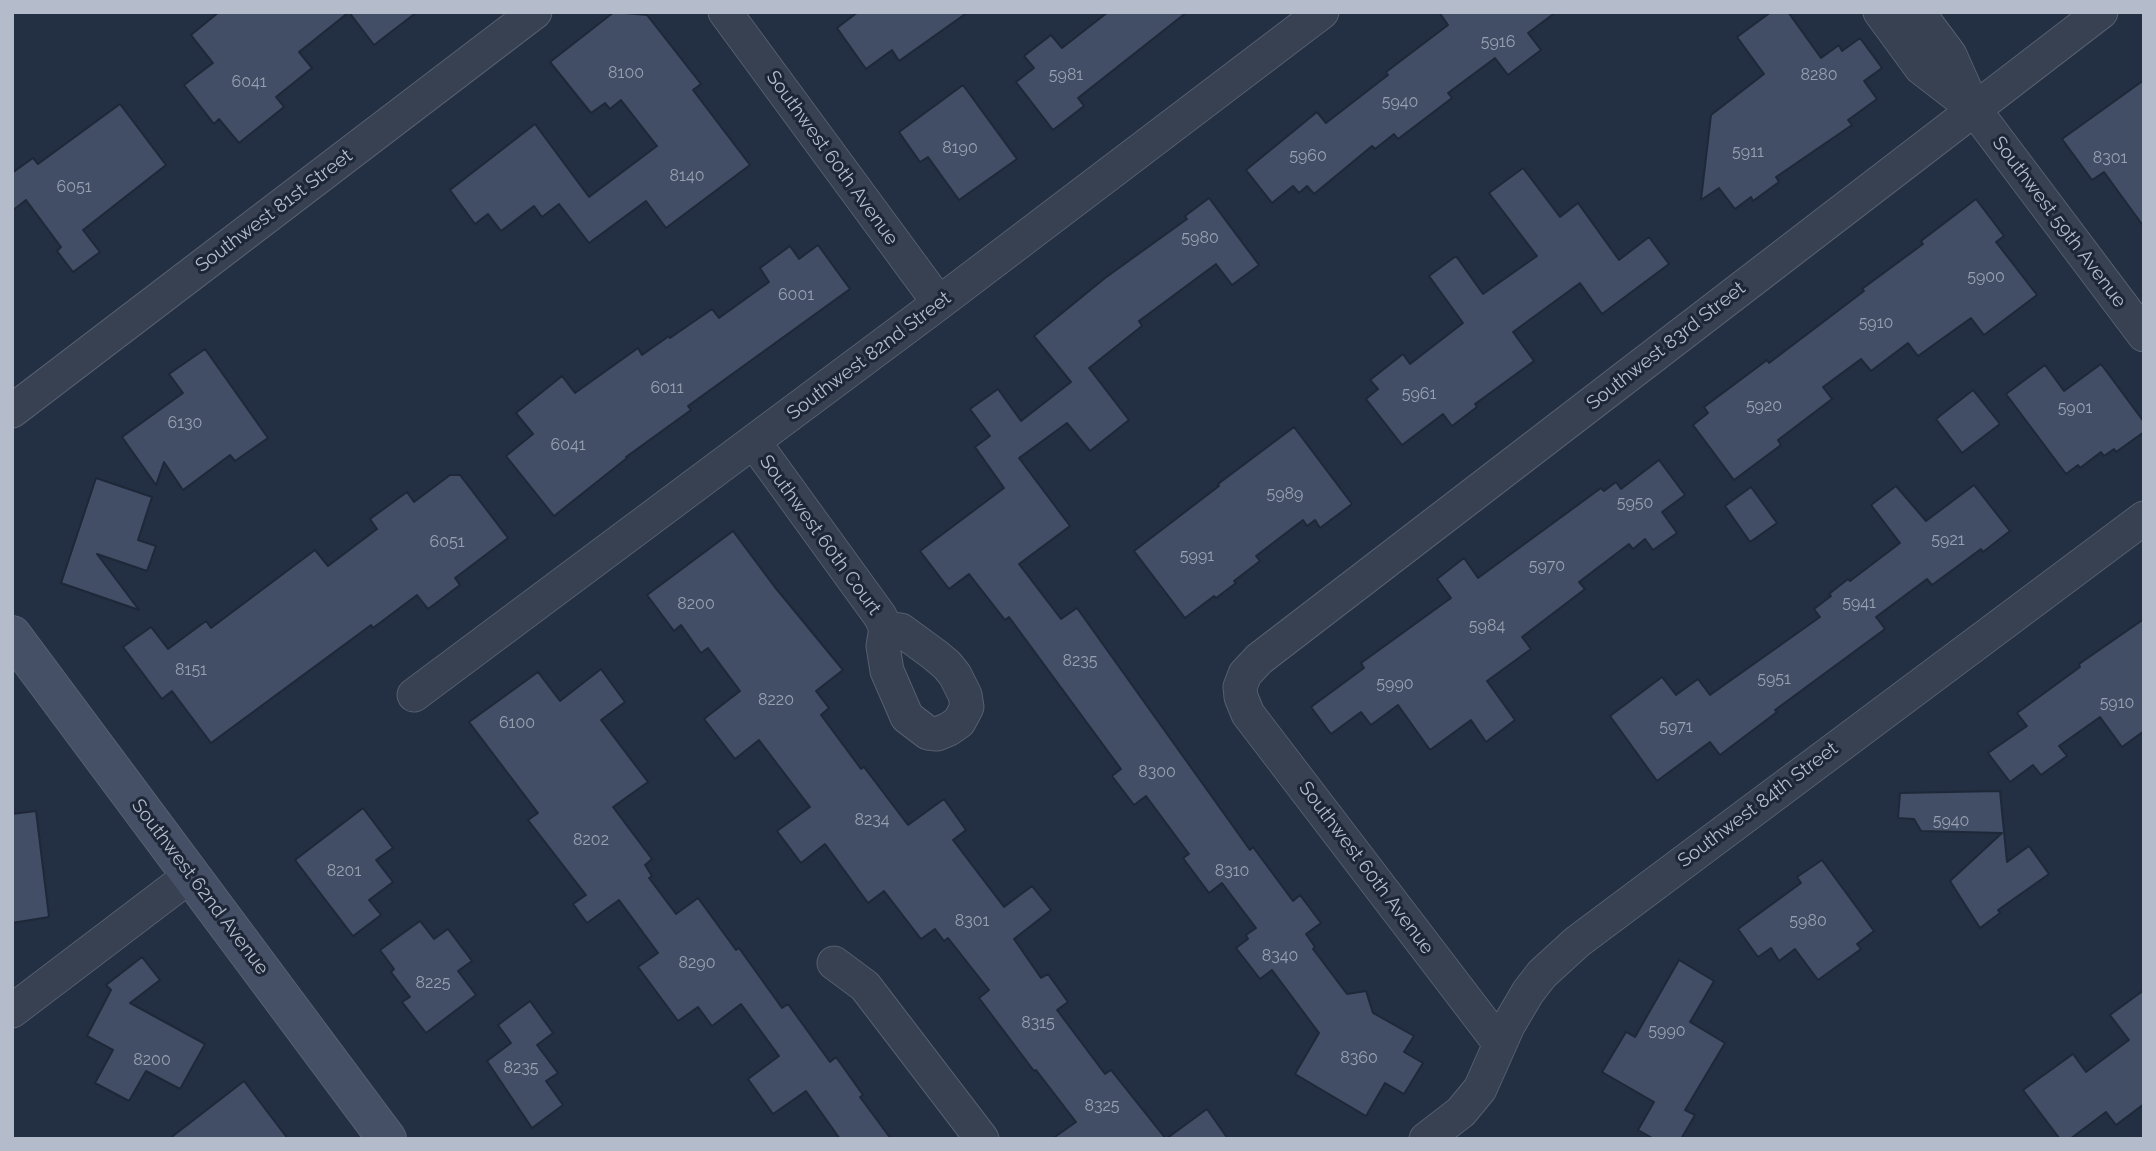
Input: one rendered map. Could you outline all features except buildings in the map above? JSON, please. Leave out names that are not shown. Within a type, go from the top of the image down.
[{"type":"street","name":"Southwest 81st Street","points":[[12,411],[535,12]]},
{"type":"street","name":"Southwest 60th Avenue","points":[[724,12],[939,303]]},
{"type":"street","name":"Southwest 82nd Street","points":[[414,695],[939,303],[1322,12]]},
{"type":"street","name":"Southwest 59th Avenue","points":[[1880,12],[1921,68],[1974,109]]},
{"type":"street","name":"Southwest 59th Avenue","points":[[1918,12],[1950,55],[1974,109],[2144,335]]},
{"type":"street","name":"Southwest 83rd Street","points":[[1241,687],[1245,674],[1259,659],[2101,12]]},
{"type":"street","name":"Southwest 60th Court","points":[[754,442],[886,628]]},
{"type":"street","name":"Southwest 84th Street","points":[[1426,1139],[1469,1104],[1480,1089],[1516,1011],[1542,974],[1597,925],[2144,518]]},
{"type":"street","name":"Southwest 62nd Avenue","points":[[12,635],[387,1139]]},
{"type":"street","name":"Southwest 60th Avenue","points":[[1241,687],[1243,706],[1248,714],[1500,1044]]},
{"type":"street","points":[[12,1011],[191,875]]},
{"type":"street","points":[[834,963],[865,986],[982,1139]]}]
